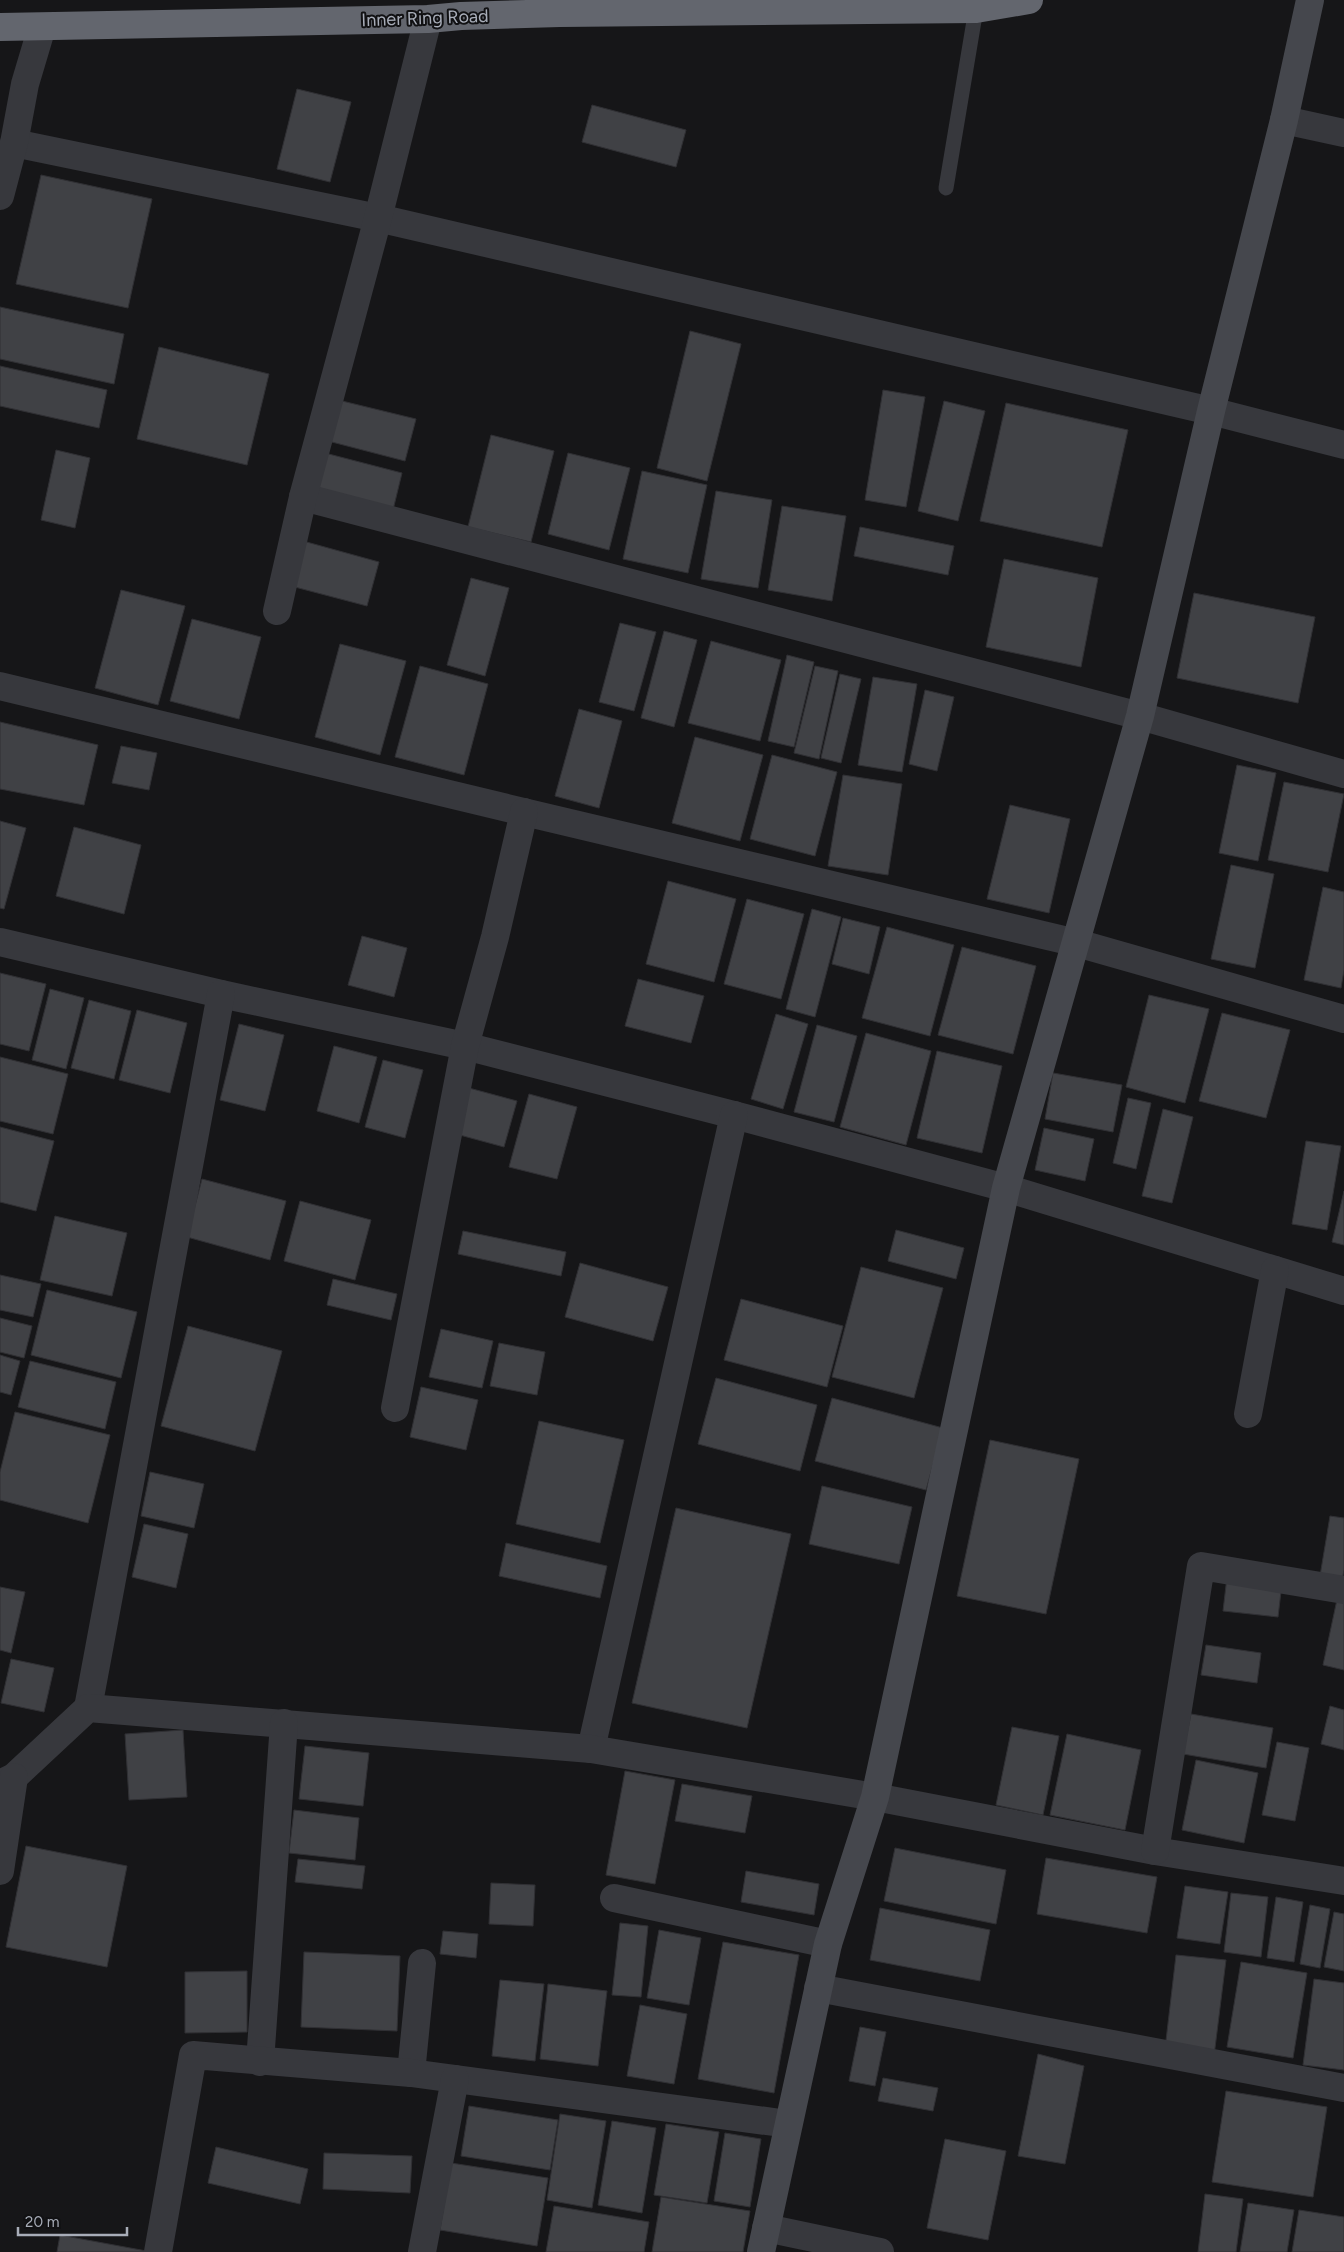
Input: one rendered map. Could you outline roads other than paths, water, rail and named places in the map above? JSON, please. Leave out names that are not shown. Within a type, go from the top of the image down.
[{"type":"highway","name":"Inner Ring Road","points":[[0,27],[428,19],[560,13],[976,9],[1030,0]]},
{"type":"street","points":[[880,2252],[763,2240],[828,1944],[875,1797],[1006,1188],[1140,716],[1211,411],[1284,120],[1310,0]]},
{"type":"street","points":[[277,611],[303,497],[378,218],[428,19]]},
{"type":"street","points":[[0,196],[14,143],[25,84],[42,27]]},
{"type":"street","points":[[1284,120],[1344,133]]},
{"type":"street","points":[[14,143],[378,218],[1211,411],[1344,445]]},
{"type":"street","points":[[303,497],[1140,716],[1344,774]]},
{"type":"street","points":[[0,686],[1077,942],[1344,1019]]},
{"type":"street","points":[[395,1408],[465,1046],[495,937],[524,812]]},
{"type":"street","points":[[0,942],[221,994],[465,1046],[734,1115],[1006,1188],[1344,1291]]},
{"type":"street","points":[[0,1871],[7,1780],[88,1708],[221,994]]},
{"type":"street","points":[[591,1749],[734,1115]]},
{"type":"street","points":[[1248,1414],[1275,1270]]},
{"type":"street","points":[[1155,1851],[1201,1566],[1344,1590]]},
{"type":"street","points":[[88,1708],[591,1749],[875,1797],[1155,1851],[1343,1875]]},
{"type":"street","points":[[260,2062],[284,1723]]},
{"type":"street","points":[[614,1898],[828,1944]]},
{"type":"street","points":[[411,2073],[422,1963]]},
{"type":"street","points":[[818,1988],[1344,2088]]},
{"type":"street","points":[[158,2252],[193,2055],[411,2073],[788,2124]]},
{"type":"street","points":[[422,2252],[454,2079]]},
{"type":"lane","points":[[946,188],[976,9]]}]
